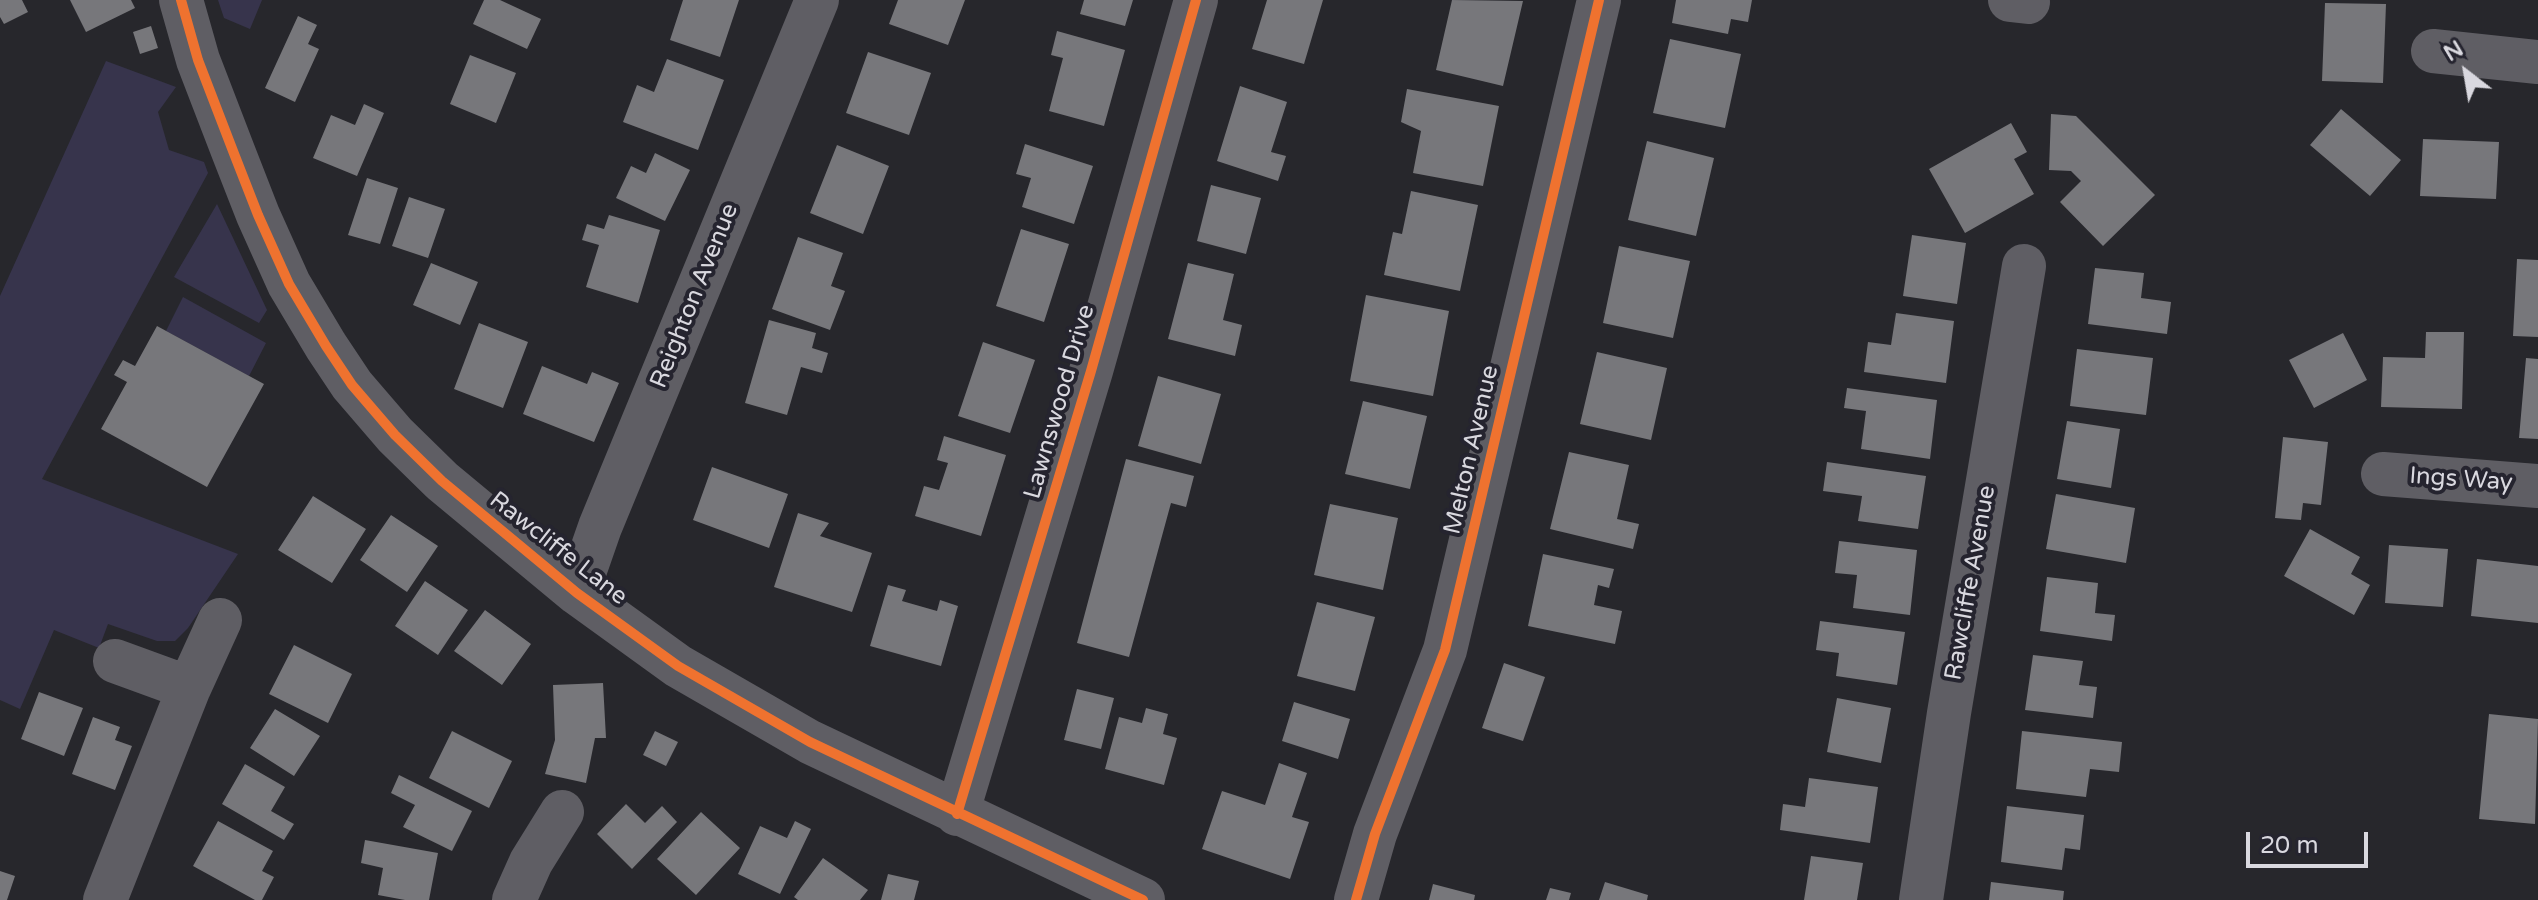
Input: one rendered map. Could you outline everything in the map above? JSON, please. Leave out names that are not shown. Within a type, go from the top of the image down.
[{"type":"street","name":"Rawcliffe Lane","points":[[181,0],[198,60],[258,215],[289,284],[352,385],[395,435],[464,500],[577,593],[678,666],[810,742],[1143,900]]},
{"type":"street","name":"Reighton Avenue","points":[[577,593],[600,527],[817,0]]},
{"type":"street","name":"Lawnswood Drive","points":[[957,814],[1091,371],[1196,0]]},
{"type":"street","name":"Melton Avenue","points":[[1356,900],[1375,834],[1445,650],[1599,0]]},
{"type":"street","points":[[2433,51],[2538,62]]},
{"type":"street","name":"Rawcliffe Avenue","points":[[1921,900],[2024,266]]},
{"type":"street","name":"Ings Way","points":[[2383,474],[2538,486]]},
{"type":"street","points":[[105,900],[189,688],[220,620]]},
{"type":"street","points":[[115,661],[189,688]]},
{"type":"street","points":[[514,900],[531,862],[562,812]]},
{"type":"shaded area","points":[[218,0],[262,0],[250,29],[224,18]]},
{"type":"shaded area","points":[[106,61],[176,87],[158,112],[169,150],[204,162],[208,173],[42,479],[238,554],[188,628],[175,641],[157,641],[108,624],[99,648],[54,630],[20,709],[0,700],[0,296]]},
{"type":"shaded area","points":[[217,204],[267,310],[259,323],[174,277]]},
{"type":"shaded area","points":[[183,297],[266,343],[249,376],[166,331]]},
{"type":"building","points":[[0,0],[22,0],[28,12],[4,24],[0,17]]},
{"type":"building","points":[[70,0],[131,0],[135,8],[86,32]]},
{"type":"building","points":[[484,0],[500,0],[541,19],[527,49],[473,24]]},
{"type":"building","points":[[683,0],[739,0],[720,57],[670,40]]},
{"type":"building","points":[[898,0],[965,0],[948,45],[889,24]]},
{"type":"building","points":[[1084,0],[1133,0],[1125,26],[1080,14]]},
{"type":"building","points":[[1267,0],[1323,0],[1304,64],[1252,49]]},
{"type":"building","points":[[1452,0],[1523,1],[1503,86],[1436,70]]},
{"type":"building","points":[[1676,0],[1752,0],[1748,22],[1731,19],[1728,34],[1672,23]]},
{"type":"building","points":[[2325,3],[2386,4],[2383,83],[2322,81]]},
{"type":"building","points":[[298,16],[317,25],[308,44],[319,49],[295,102],[265,88]]},
{"type":"building","points":[[151,26],[158,48],[140,54],[133,32]]},
{"type":"building","points":[[1057,31],[1125,50],[1104,126],[1049,111],[1063,58],[1051,55]]},
{"type":"building","points":[[1670,39],[1741,54],[1725,128],[1653,113]]},
{"type":"building","points":[[868,52],[931,73],[909,135],[846,113]]},
{"type":"building","points":[[470,55],[516,73],[496,123],[450,104]]},
{"type":"building","points":[[667,59],[724,80],[698,150],[623,122],[637,85],[654,92]]},
{"type":"building","points":[[1240,86],[1287,102],[1271,152],[1286,156],[1278,181],[1217,161]]},
{"type":"building","points":[[1407,89],[1499,106],[1483,186],[1413,173],[1421,131],[1401,122]]},
{"type":"building","points":[[364,104],[384,113],[357,176],[313,158],[331,115],[355,125]]},
{"type":"building","points":[[2341,109],[2401,160],[2370,196],[2310,145]]},
{"type":"building","points":[[2051,114],[2076,116],[2155,195],[2103,246],[2060,202],[2081,181],[2071,171],[2049,170]]},
{"type":"building","points":[[2011,123],[2027,152],[2014,159],[2034,194],[1965,233],[1929,169]]},
{"type":"building","points":[[2423,139],[2499,142],[2496,199],[2420,196]]},
{"type":"building","points":[[1647,141],[1714,158],[1696,236],[1628,220]]},
{"type":"building","points":[[1025,144],[1093,166],[1074,224],[1022,207],[1031,178],[1016,174]]},
{"type":"building","points":[[837,145],[889,166],[863,234],[810,213]]},
{"type":"building","points":[[655,153],[690,170],[665,221],[616,198],[631,166],[646,173]]},
{"type":"building","points":[[367,178],[398,188],[380,244],[348,235]]},
{"type":"building","points":[[1211,185],[1261,198],[1246,254],[1197,241]]},
{"type":"building","points":[[1411,191],[1478,205],[1460,291],[1384,275],[1393,232],[1402,234]]},
{"type":"building","points":[[409,197],[445,209],[428,258],[392,246]]},
{"type":"building","points":[[609,215],[660,230],[638,303],[586,287],[599,245],[582,240],[587,224],[604,229]]},
{"type":"building","points":[[1021,229],[1069,244],[1044,322],[996,306]]},
{"type":"building","points":[[1912,235],[1966,243],[1957,304],[1903,296]]},
{"type":"building","points":[[798,237],[843,253],[831,286],[845,291],[830,330],[772,309]]},
{"type":"building","points":[[1619,246],[1690,261],[1673,338],[1603,323]]},
{"type":"building","points":[[2517,259],[2538,260],[2538,337],[2513,336]]},
{"type":"building","points":[[431,263],[478,282],[460,325],[413,305]]},
{"type":"building","points":[[1188,263],[1234,274],[1223,320],[1242,325],[1235,356],[1168,339]]},
{"type":"building","points":[[2095,268],[2144,273],[2141,298],[2171,302],[2167,334],[2088,324]]},
{"type":"building","points":[[1366,295],[1449,311],[1433,396],[1350,381]]},
{"type":"building","points":[[1896,313],[1954,321],[1946,383],[1864,372],[1868,342],[1891,345]]},
{"type":"building","points":[[769,320],[816,333],[812,348],[828,353],[822,373],[801,367],[787,415],[745,403]]},
{"type":"building","points":[[479,323],[528,342],[503,408],[454,389]]},
{"type":"building","points":[[157,326],[264,384],[207,487],[101,429],[127,382],[114,375],[123,360],[135,366]]},
{"type":"building","points":[[2426,332],[2464,332],[2462,409],[2381,407],[2383,357],[2425,358]]},
{"type":"building","points":[[2343,333],[2367,380],[2314,408],[2289,360]]},
{"type":"building","points":[[983,342],[1035,360],[1010,433],[958,416]]},
{"type":"building","points":[[2077,349],[2153,358],[2146,415],[2070,406]]},
{"type":"building","points":[[1597,352],[1667,368],[1651,440],[1580,424]]},
{"type":"building","points":[[2526,358],[2538,359],[2538,439],[2519,438]]},
{"type":"building","points":[[542,366],[587,384],[592,372],[619,383],[594,442],[523,414]]},
{"type":"building","points":[[1158,376],[1221,394],[1201,464],[1138,446]]},
{"type":"building","points":[[1847,388],[1937,400],[1930,459],[1861,449],[1866,411],[1844,408]]},
{"type":"building","points":[[1363,401],[1427,416],[1410,489],[1345,474]]},
{"type":"building","points":[[2067,421],[2120,429],[2111,488],[2057,479]]},
{"type":"building","points":[[944,436],[1006,455],[981,536],[915,516],[924,486],[939,490],[948,463],[937,460]]},
{"type":"building","points":[[2283,437],[2328,442],[2321,505],[2303,503],[2301,520],[2275,518]]},
{"type":"building","points":[[1569,452],[1629,465],[1617,519],[1639,524],[1633,549],[1550,529]]},
{"type":"building","points":[[1126,459],[1194,476],[1186,507],[1171,503],[1129,657],[1077,643]]},
{"type":"building","points":[[1827,462],[1926,476],[1918,529],[1858,521],[1862,496],[1823,491]]},
{"type":"building","points":[[712,467],[788,494],[769,548],[693,520]]},
{"type":"building","points":[[2056,494],[2135,508],[2126,563],[2046,549]]},
{"type":"building","points":[[313,496],[366,529],[332,583],[278,550]]},
{"type":"building","points":[[1330,504],[1398,518],[1383,590],[1314,575]]},
{"type":"building","points":[[798,513],[829,523],[820,536],[872,553],[852,612],[774,587]]},
{"type":"building","points":[[391,515],[438,546],[407,592],[360,560]]},
{"type":"building","points":[[2310,529],[2360,557],[2351,574],[2370,585],[2354,615],[2284,576]]},
{"type":"building","points":[[1839,541],[1917,550],[1910,615],[1853,608],[1857,575],[1835,573]]},
{"type":"building","points":[[2389,545],[2448,549],[2443,607],[2385,603]]},
{"type":"building","points":[[1543,554],[1614,569],[1609,588],[1598,585],[1594,605],[1622,611],[1615,644],[1528,626]]},
{"type":"building","points":[[2477,559],[2538,566],[2538,623],[2471,616]]},
{"type":"building","points":[[2047,577],[2098,583],[2095,613],[2115,615],[2112,641],[2040,631]]},
{"type":"building","points":[[425,581],[468,610],[438,655],[395,626]]},
{"type":"building","points":[[888,585],[906,590],[902,601],[937,611],[940,600],[958,606],[941,666],[870,646]]},
{"type":"building","points":[[1317,602],[1375,617],[1355,691],[1297,676]]},
{"type":"building","points":[[485,610],[531,644],[502,685],[454,651]]},
{"type":"building","points":[[1820,621],[1905,632],[1897,685],[1836,676],[1839,653],[1816,650]]},
{"type":"building","points":[[294,645],[352,674],[328,723],[269,694]]},
{"type":"building","points":[[2033,655],[2083,661],[2079,685],[2097,687],[2093,718],[2025,710]]},
{"type":"building","points":[[1504,663],[1545,677],[1523,741],[1482,728]]},
{"type":"building","points":[[603,683],[606,738],[595,738],[586,783],[545,774],[555,740],[553,685]]},
{"type":"building","points":[[1077,689],[1114,698],[1101,749],[1064,740]]},
{"type":"building","points":[[39,692],[83,708],[64,756],[21,739]]},
{"type":"building","points":[[1837,698],[1891,708],[1881,763],[1827,752]]},
{"type":"building","points":[[1294,702],[1350,719],[1338,759],[1282,741]]},
{"type":"building","points":[[1146,708],[1168,714],[1163,734],[1177,738],[1164,785],[1105,769],[1119,717],[1142,723]]},
{"type":"building","points":[[275,709],[320,736],[294,776],[250,748]]},
{"type":"building","points":[[2489,714],[2538,719],[2535,824],[2479,819]]},
{"type":"building","points":[[93,717],[120,727],[115,740],[132,746],[115,790],[72,774]]},
{"type":"building","points":[[452,731],[512,761],[489,808],[429,778]]},
{"type":"building","points":[[655,731],[678,742],[666,766],[643,755]]},
{"type":"building","points":[[2022,731],[2122,742],[2119,772],[2090,769],[2086,797],[2016,789]]},
{"type":"building","points":[[1279,763],[1307,773],[1292,817],[1309,822],[1290,879],[1202,849],[1222,791],[1265,805]]},
{"type":"building","points":[[245,764],[285,787],[271,811],[294,824],[284,840],[222,804]]},
{"type":"building","points":[[399,775],[472,811],[452,851],[403,827],[415,805],[391,793]]},
{"type":"building","points":[[1809,778],[1878,787],[1870,843],[1780,830],[1783,804],[1805,807]]},
{"type":"building","points":[[626,804],[645,823],[662,806],[677,822],[632,869],[597,834]]},
{"type":"building","points":[[2007,806],[2084,815],[2080,850],[2065,848],[2062,870],[2001,862]]},
{"type":"building","points":[[701,812],[740,848],[696,895],[657,859]]},
{"type":"building","points":[[218,821],[273,851],[262,871],[274,877],[262,900],[255,900],[193,866]]},
{"type":"building","points":[[795,821],[811,829],[780,894],[738,874],[760,826],[787,838]]},
{"type":"building","points":[[365,840],[438,853],[429,900],[378,895],[383,868],[361,863]]},
{"type":"building","points":[[1811,856],[1863,863],[1857,900],[1804,900]]},
{"type":"building","points":[[823,858],[868,890],[860,900],[798,900],[794,897]]},
{"type":"building","points":[[0,871],[15,876],[7,900],[0,900]]},
{"type":"building","points":[[888,874],[919,881],[914,900],[881,900]]},
{"type":"building","points":[[1605,882],[1648,895],[1647,900],[1599,900]]},
{"type":"building","points":[[1991,882],[2064,891],[2063,900],[1989,900]]},
{"type":"building","points":[[1433,884],[1475,895],[1474,900],[1429,900]]},
{"type":"building","points":[[1550,888],[1571,893],[1569,900],[1546,900]]},
{"type":"cycle path","points":[[181,0],[198,60],[258,215],[289,284],[352,385],[395,435],[442,481],[577,593],[678,666],[810,742],[1143,900]]},
{"type":"cycle path","points":[[957,814],[1091,371],[1196,0]]},
{"type":"cycle path","points":[[1356,900],[1375,834],[1445,650],[1599,0]]}]
